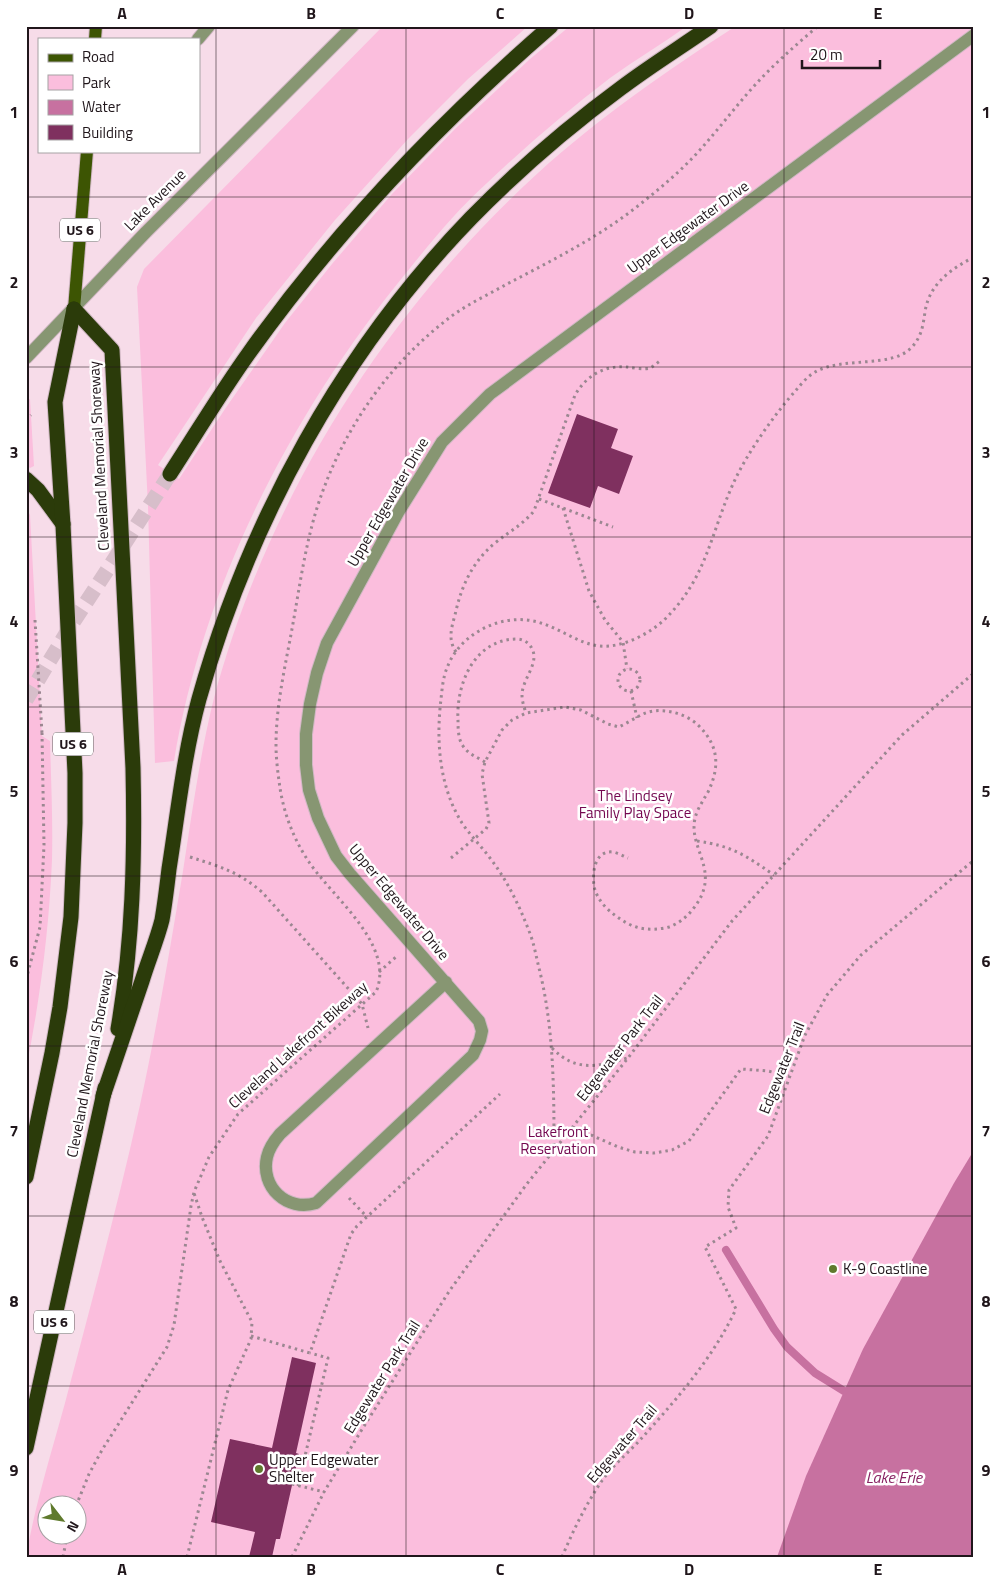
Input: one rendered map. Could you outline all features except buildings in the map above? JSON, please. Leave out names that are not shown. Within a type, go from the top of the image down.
[{"type":"highway","points":[[170,474],[248,354],[338,238],[443,124],[551,26]]},
{"type":"highway","points":[[103,1096],[161,922],[190,739],[206,676],[241,575],[258,534],[301,451],[346,377],[378,331],[407,292],[471,218],[545,149],[581,119],[623,87],[711,26]]},
{"type":"highway","name":"Cleveland Memorial Shoreway","points":[[26,1177],[54,1044],[71,917],[75,773],[63,525],[54,402],[74,309]]},
{"type":"highway","name":"Cleveland Memorial Shoreway","points":[[26,1448],[114,1051],[132,915],[134,864],[133,768],[112,350],[74,309]]},
{"type":"highway","points":[[26,479],[38,490],[63,525]]},
{"type":"main road","name":"US 6","points":[[74,309],[87,152]]},
{"type":"street","points":[[199,38],[209,26]]},
{"type":"street","name":"Lake Avenue","points":[[26,358],[146,232],[353,26]]},
{"type":"street","name":"Upper Edgewater Drive","points":[[336,1184],[473,1056],[482,1031],[479,1021],[336,856],[318,818],[309,790],[306,765],[306,734],[317,673],[327,644],[398,511],[442,442],[490,394],[974,34]]},
{"type":"street","points":[[336,1184],[316,1203],[297,1205],[286,1201],[274,1192],[267,1180],[266,1158],[271,1145],[280,1134],[446,982]]},
{"type":"path","points":[[554,1152],[552,1047],[546,998],[531,934],[511,890],[490,858],[463,824],[450,800],[441,764],[438,743],[441,699],[446,668],[463,644],[482,629],[496,622],[512,619],[529,620],[542,623],[585,642],[601,646],[641,636],[662,622],[684,598],[701,569],[733,485],[745,461],[765,431],[803,382],[814,372],[822,368],[894,358],[904,354],[913,346],[920,335],[929,296],[940,280],[955,268],[974,257]]},
{"type":"path","points":[[456,652],[451,645],[450,634],[460,594],[472,565],[496,542],[523,524],[534,511],[575,395],[584,380],[600,371],[623,367],[649,369],[660,361]]},
{"type":"path","points":[[26,420],[31,415]]},
{"type":"path","points":[[539,499],[613,527]]},
{"type":"path","points":[[563,508],[589,591],[605,620],[623,642],[627,669]]},
{"type":"path","points":[[26,980],[40,927],[44,844],[42,732],[35,620]]},
{"type":"path","points":[[485,762],[470,754],[462,745],[458,732],[459,695],[463,678],[472,664],[482,652],[495,643],[521,639],[529,644],[534,652],[534,660],[522,694],[526,713]]},
{"type":"path","points":[[627,669],[638,673],[640,680],[638,688],[631,691],[624,691],[618,682],[619,675],[627,669]]},
{"type":"path","name":"Edgewater Park Trail","points":[[292,1557],[324,1492],[361,1431],[450,1290],[526,1186],[628,1058],[732,921],[902,735],[974,674]]},
{"type":"path","points":[[631,691],[636,718]]},
{"type":"path","points":[[452,858],[486,829],[489,823],[482,774],[485,762],[502,730],[512,720],[526,713],[565,707],[582,710],[608,724],[619,727],[644,713],[663,710],[683,716],[697,724],[710,738],[716,755],[715,772],[694,822],[694,833],[706,873],[705,888],[699,902],[688,915],[674,925],[658,930],[640,928],[624,922],[612,914],[600,901],[593,875],[595,864],[600,856],[606,853],[615,852],[628,858]]},
{"type":"path","points":[[26,828],[32,826]]},
{"type":"path","points":[[697,841],[719,844],[736,850],[774,875]]},
{"type":"path","points":[[190,856],[230,870],[246,878],[262,892],[362,1004]]},
{"type":"path","name":"Edgewater Trail","points":[[562,1557],[586,1508],[602,1481],[671,1405],[725,1333],[736,1309],[705,1247],[736,1228],[728,1207],[729,1190],[768,1136],[805,1035],[828,995],[861,955],[974,860]]},
{"type":"path","name":"Cleveland Lakefront Bikeway","points":[[80,1496],[102,1450],[167,1347],[174,1325],[188,1220],[194,1192],[209,1157],[238,1114],[376,992],[380,984]]},
{"type":"path","points":[[552,1047],[566,1060],[586,1065],[605,1065],[628,1058]]},
{"type":"path","points":[[573,1127],[618,1147],[635,1152],[654,1153],[672,1150],[689,1140],[741,1069],[768,1071],[789,1076]]},
{"type":"path","points":[[310,1353],[351,1234],[500,1094]]},
{"type":"path","points":[[336,1184],[367,1217]]},
{"type":"path","points":[[187,1557],[228,1390],[251,1336],[252,1322],[220,1261],[194,1192]]},
{"type":"path","points":[[251,1336],[328,1358],[298,1486]]},
{"type":"path","points":[[292,1484],[324,1492]]},
{"type":"green space","points":[[383,26],[528,26],[468,79],[408,139],[335,220],[256,318],[158,465],[179,479],[285,323],[332,264],[392,194],[455,129],[530,59],[570,26],[687,26],[610,78],[547,129],[502,169],[445,226],[365,326],[326,383],[291,441],[258,502],[230,565],[207,629],[188,695],[174,761],[155,763],[148,506],[137,287],[144,269]]},
{"type":"green space","name":"Lakefront Reservation","points":[[736,26],[974,26],[974,1557],[26,1557],[38,1503],[38,1546],[88,1546],[88,1496],[40,1496],[123,1180],[140,1105],[168,959],[200,762],[214,698],[237,623],[266,551],[300,480],[339,413],[382,348],[430,286],[482,228],[538,173],[560,153],[659,77]]},
{"type":"green space","points":[[30,399],[34,466],[30,468],[26,465],[26,401]]},
{"type":"green space","points":[[26,507],[30,515],[42,736],[50,741],[52,860],[40,991],[26,1069]]},
{"type":"water","name":"Lake Erie","points":[[974,1150],[974,1557],[777,1557],[806,1476],[863,1349]]},
{"type":"waterway","points":[[726,1250],[787,1347],[815,1373],[844,1391]]},
{"type":"tunnel","points":[[26,700],[70,627],[170,474]]},
{"type":"place","name":"K-9 Coastline","points":[[833,1269]]},
{"type":"place","name":"Upper Edgewater Shelter","points":[[259,1469]]},
{"type":"park label","name":"The Lindsey Family Play Space","points":[[635,804]]}]
